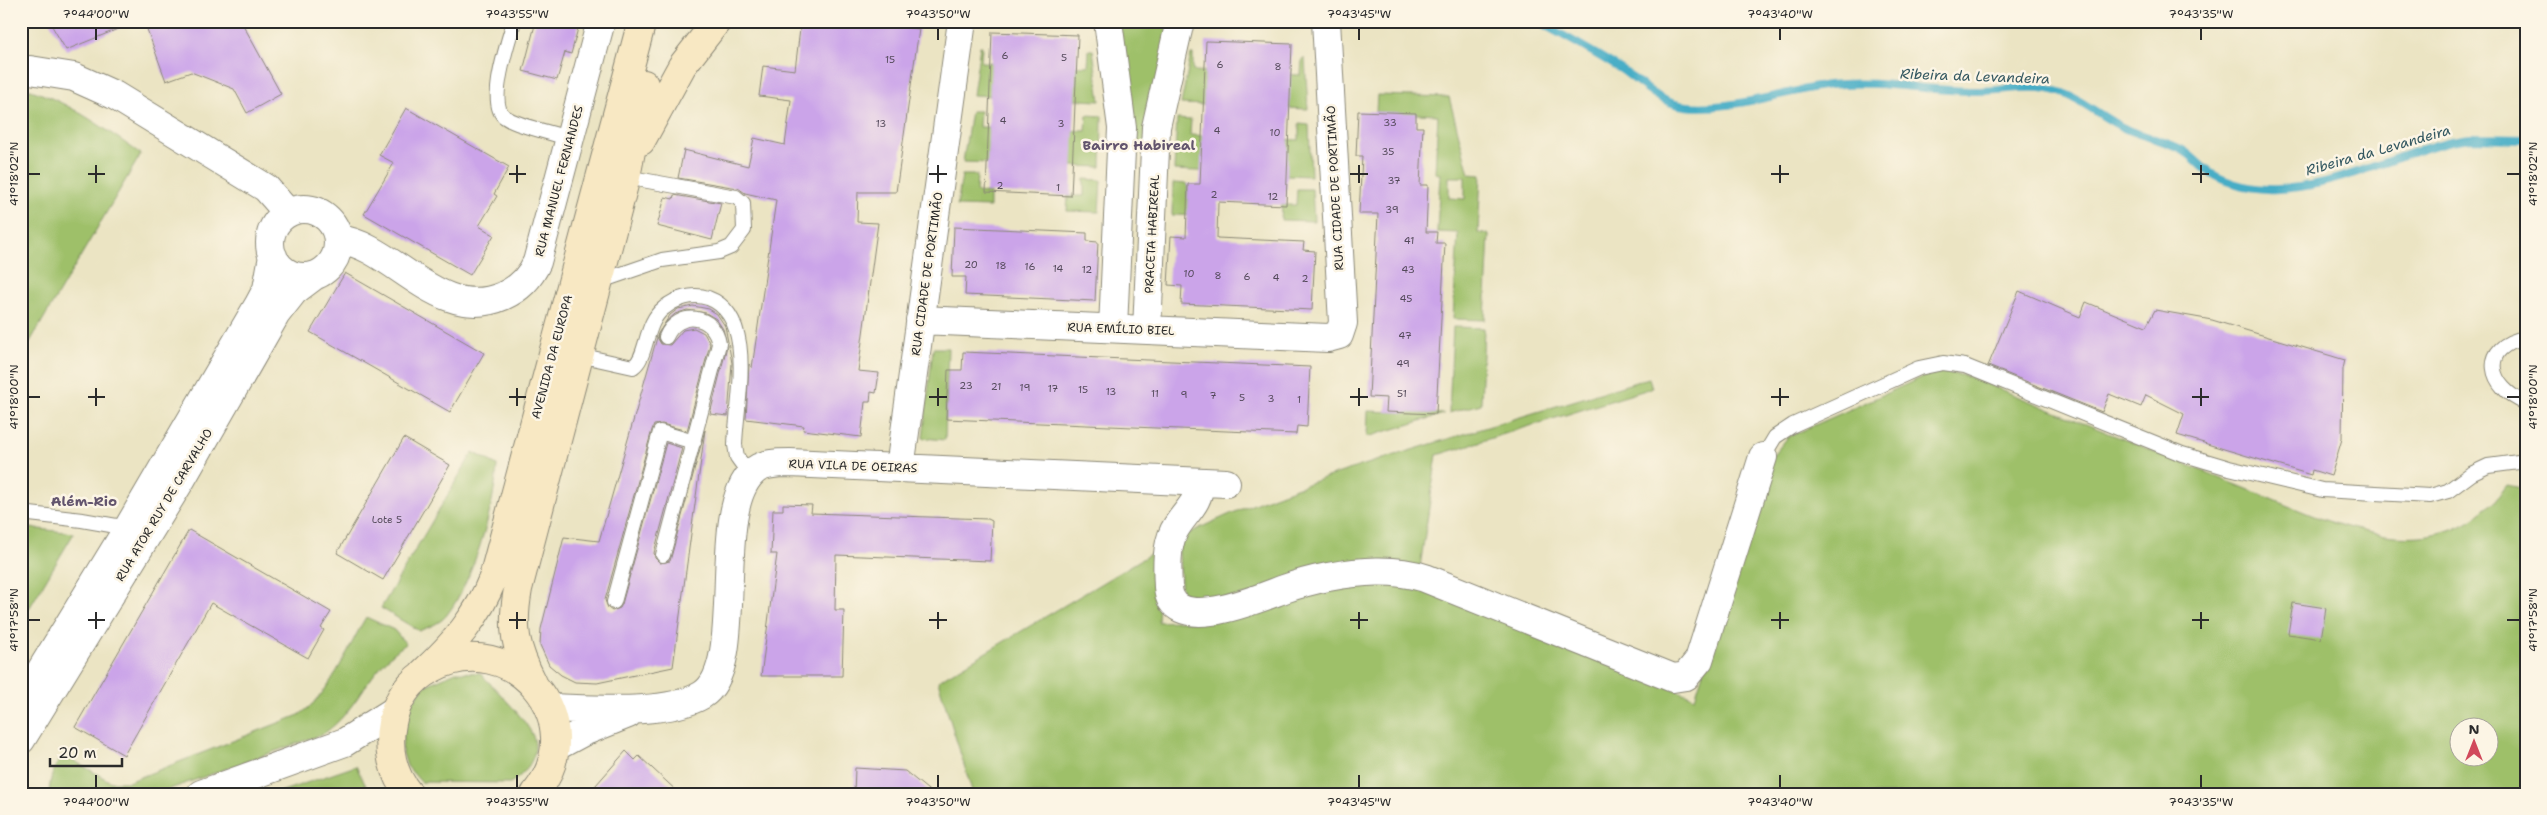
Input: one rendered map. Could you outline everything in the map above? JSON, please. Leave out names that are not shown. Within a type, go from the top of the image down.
[{"type":"main road","name":"AVENIDA DA EUROPA","points":[[394,710],[406,690],[470,622],[485,597],[493,578],[642,21]]},
{"type":"main road","name":"AVENIDA DA EUROPA","points":[[533,683],[519,653],[514,636],[516,601],[626,177],[638,106],[661,21]]},
{"type":"main road","points":[[626,177],[646,131],[673,80],[694,49],[718,21]]},
{"type":"main road","points":[[423,673],[442,663],[462,658],[482,658],[500,662],[518,671],[533,683],[549,708],[554,727],[555,747],[549,771],[535,794]]},
{"type":"main road","points":[[394,710],[389,737],[393,765],[404,793]]},
{"type":"street","name":"RUA MANUEL FERNANDES","points":[[338,239],[364,247],[445,294],[469,301],[499,298],[515,290],[524,282],[537,262],[601,21]]},
{"type":"street","name":"RUA CIDADE DE PORTIMÃO","points":[[900,468],[962,21]]},
{"type":"street","points":[[1108,21],[1122,128],[1113,328]]},
{"type":"street","name":"PRACETA HABIREAL","points":[[1147,330],[1156,127],[1180,21]]},
{"type":"street","name":"RUA CIDADE DE PORTIMÃO","points":[[1321,337],[1338,336],[1342,328],[1326,21]]},
{"type":"street","points":[[30,70],[74,77],[114,95],[266,188],[288,213]]},
{"type":"street","points":[[304,209],[319,212],[332,223],[338,239],[338,248],[330,266],[314,276],[294,276],[278,265],[273,256],[270,236],[280,219],[288,213],[304,209]]},
{"type":"street","name":"RUA ATOR RUY DE CARVALHO","points":[[21,703],[128,528],[263,297],[271,274],[273,256]]},
{"type":"street","name":"RUA ATOR RUY DE CARVALHO","points":[[21,740],[181,480],[276,314],[294,291],[314,276]]},
{"type":"street","name":"RUA EMÍLIO BIEL","points":[[920,320],[1321,337]]},
{"type":"street","name":"RUA VILA DE OEIRAS","points":[[750,476],[754,471],[776,463],[1213,482],[1177,526],[1170,542],[1168,590],[1172,600],[1181,608],[1195,612],[1216,611],[1329,577],[1374,572],[1403,572],[1425,578],[1673,678],[1686,676],[1691,672],[1701,654],[1763,457]]},
{"type":"street","points":[[549,708],[638,709],[694,699],[712,687],[724,658],[734,518],[741,490],[750,476]]},
{"type":"street","points":[[555,747],[583,732],[638,709]]},
{"type":"street","points":[[201,794],[345,742],[394,710]]},
{"type":"lane","points":[[514,21],[498,86],[500,112],[512,120],[570,139]]},
{"type":"lane","points":[[597,283],[621,272],[662,260],[719,252],[731,247],[744,230],[744,203],[736,197],[626,177]]},
{"type":"lane","points":[[579,355],[634,367],[640,359],[652,322],[669,305],[683,298],[697,296],[713,300],[722,306],[736,324],[740,340],[735,445],[737,457],[750,476]]},
{"type":"lane","points":[[663,555],[718,351],[718,338],[706,322],[693,318],[674,324],[666,337]]},
{"type":"lane","points":[[2526,338],[2506,345],[2499,350],[2493,361],[2493,371],[2504,390],[2526,403]]},
{"type":"lane","points":[[1763,457],[1771,442],[1793,425],[1919,368],[1943,363],[1965,366],[2196,459],[2322,490],[2430,496],[2448,491],[2471,474],[2488,466],[2526,461]]},
{"type":"lane","points":[[614,602],[660,432],[694,442]]},
{"type":"lane","points":[[21,513],[82,520],[128,528]]},
{"type":"green space","points":[[1117,21],[1170,21],[1146,150],[1130,149]]},
{"type":"green space","points":[[980,46],[982,46],[981,62],[1088,66],[1089,50],[1093,50],[1100,101],[973,95]]},
{"type":"green space","points":[[1191,54],[1193,54],[1193,71],[1301,75],[1302,59],[1305,59],[1308,109],[1181,104]]},
{"type":"green space","points":[[21,87],[54,99],[69,107],[98,124],[141,154],[21,357]]},
{"type":"green space","points":[[1377,95],[1449,97],[1469,174],[1481,175],[1478,233],[1489,234],[1485,320],[1453,319],[1458,233],[1437,232],[1440,174],[1435,173],[1438,115],[1376,112]],"holes":[[[1449,177],[1465,177],[1465,199],[1449,198]]]},
{"type":"green space","points":[[971,111],[980,111],[979,127],[1086,131],[1087,115],[1102,116],[1101,167],[963,162]]},
{"type":"green space","points":[[1177,119],[1191,120],[1190,135],[1299,140],[1299,124],[1309,125],[1311,176],[1174,170]]},
{"type":"green space","points":[[962,175],[977,175],[976,192],[990,193],[990,207],[957,206]]},
{"type":"green space","points":[[1084,179],[1101,180],[1099,212],[1067,211],[1068,196],[1084,196]]},
{"type":"green space","points":[[1173,183],[1188,184],[1188,201],[1203,216],[1172,215]]},
{"type":"green space","points":[[1297,189],[1312,189],[1314,221],[1281,220],[1282,205],[1296,205]]},
{"type":"green space","points":[[1453,327],[1484,328],[1481,404],[1449,413]]},
{"type":"green space","points":[[933,348],[948,348],[945,440],[923,438]]},
{"type":"green space","points":[[1941,372],[1967,376],[2314,516],[2367,532],[2393,536],[2418,536],[2443,532],[2466,523],[2488,507],[2507,485],[2526,489],[2526,794],[973,794],[938,681],[1162,547],[1158,622],[1218,619],[1356,582],[1425,587],[1695,698],[1771,458],[1788,437],[1925,376]]},
{"type":"green space","points":[[1649,378],[1652,388],[1437,455],[1420,567],[1206,601],[1182,596],[1178,539],[1208,524],[1239,510],[1334,475]]},
{"type":"green space","points":[[1368,411],[1444,414],[1367,437]]},
{"type":"green space","points":[[473,452],[497,465],[492,501],[481,544],[465,585],[456,602],[443,619],[419,631],[381,608]]},
{"type":"green space","points":[[21,527],[74,533],[21,622]]},
{"type":"green space","points":[[366,617],[394,630],[406,644],[382,665],[345,714],[323,734],[156,794],[49,794],[53,773],[64,755],[111,782],[128,782],[299,715],[310,706],[329,683]]},
{"type":"green space","points":[[456,672],[480,673],[510,704],[531,732],[535,746],[532,759],[525,771],[510,783],[421,782],[407,766],[402,750],[404,715],[424,686]]},
{"type":"green space","points":[[356,766],[370,794],[274,794]]},
{"type":"building","points":[[49,21],[135,21],[135,22],[66,50]]},
{"type":"building","points":[[144,21],[241,21],[281,94],[247,113],[234,89],[191,72],[166,81]]},
{"type":"building","points":[[536,21],[580,21],[571,54],[565,52],[557,80],[523,71]]},
{"type":"building","points":[[801,21],[884,21],[895,23],[895,26],[919,29],[896,192],[858,192],[857,222],[878,223],[858,371],[879,373],[876,393],[871,392],[870,402],[865,402],[861,437],[803,430],[804,426],[746,419],[749,364],[752,368],[776,200],[745,193],[738,188],[678,178],[684,150],[748,166],[754,138],[785,145],[791,100],[759,96],[763,66],[795,70]]},
{"type":"building","points":[[992,32],[1078,35],[1071,196],[986,192]]},
{"type":"building","points":[[1206,41],[1292,44],[1286,205],[1218,202],[1217,238],[1304,242],[1303,250],[1315,251],[1312,310],[1181,304],[1182,286],[1168,285],[1171,236],[1186,237],[1188,184],[1200,184]]},
{"type":"building","points":[[406,108],[509,167],[494,194],[497,196],[479,226],[494,235],[470,275],[364,214],[394,163],[379,155]]},
{"type":"building","points":[[1358,111],[1416,113],[1416,127],[1423,127],[1420,185],[1428,185],[1426,232],[1437,232],[1436,243],[1445,243],[1436,414],[1386,412],[1387,398],[1369,397],[1378,214],[1359,214],[1362,156],[1356,156]]},
{"type":"building","points":[[674,195],[721,203],[712,240],[657,226],[665,197],[673,199]]},
{"type":"building","points":[[954,227],[1087,233],[1087,241],[1098,242],[1095,301],[965,295],[966,277],[952,277]]},
{"type":"building","points":[[345,273],[484,353],[450,412],[310,332]]},
{"type":"building","points":[[2019,291],[2080,317],[2086,302],[2146,327],[2155,310],[2212,320],[2345,360],[2343,369],[2342,439],[2331,476],[2312,470],[2311,475],[2177,435],[2184,414],[2146,395],[2141,407],[2109,394],[2102,412],[1988,366]]},
{"type":"building","points":[[693,306],[709,309],[717,314],[725,326],[732,363],[728,416],[710,414],[727,346],[723,329],[716,319],[706,313],[687,310],[675,314],[662,328],[670,315],[678,309]]},
{"type":"building","points":[[694,328],[704,333],[710,344],[687,431],[662,424],[654,425],[605,600],[608,608],[612,611],[620,608],[622,604],[666,443],[682,448],[654,553],[655,558],[660,563],[670,561],[705,430],[673,667],[597,683],[575,682],[561,675],[549,665],[540,645],[541,629],[564,537],[599,541],[657,337],[661,344],[670,345],[683,330]]},
{"type":"building","points":[[963,352],[1310,367],[1307,427],[1297,426],[1296,434],[946,419],[948,370],[962,370]]},
{"type":"building","points":[[404,438],[450,465],[383,580],[337,553]]},
{"type":"building","points":[[783,504],[812,505],[811,513],[988,519],[992,521],[990,561],[836,555],[835,610],[844,610],[842,676],[761,676],[777,554],[771,554],[773,510],[783,510]]},
{"type":"building","points":[[189,530],[331,612],[321,628],[324,630],[308,658],[211,603],[124,755],[75,727]]},
{"type":"building","points":[[2293,603],[2326,608],[2321,639],[2288,634]]},
{"type":"building","points":[[626,751],[635,760],[639,756],[680,794],[588,794]]},
{"type":"building","points":[[855,768],[905,771],[933,794],[854,794]]},
{"type":"waterway","name":"Ribeira da Levandeira","points":[[1537,21],[1622,70],[1654,94],[1675,104],[1692,107],[1711,107],[1752,101],[1829,85],[1848,84],[1961,91],[2048,89],[2079,101],[2126,129],[2181,149],[2217,177],[2242,186],[2267,189],[2313,185],[2451,141],[2470,138],[2526,139]]},
{"type":"district","name":"Bairro Habireal","points":[[1139,145]]},
{"type":"district","name":"Além-Rio","points":[[84,501]]}]
